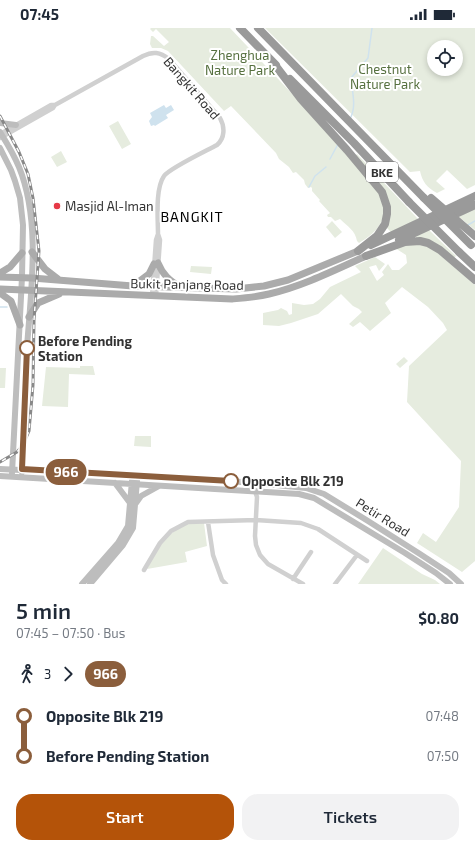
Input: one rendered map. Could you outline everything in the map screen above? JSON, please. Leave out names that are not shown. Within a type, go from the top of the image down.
[{"type":"highway","name":"BKE","points":[[240,28],[272,61],[303,97],[354,143],[409,202],[475,267]]},
{"type":"highway","name":"BKE","points":[[258,28],[363,136],[427,198]]},
{"type":"highway","points":[[303,97],[382,192],[387,207],[385,224],[377,236],[358,250]]},
{"type":"highway","points":[[366,256],[475,196]]},
{"type":"highway","points":[[427,198],[475,236]]},
{"type":"highway","points":[[427,198],[473,247]]},
{"type":"highway","points":[[358,250],[402,237],[475,205]]},
{"type":"highway","points":[[402,237],[434,246],[475,280]]},
{"type":"main road","points":[[0,123],[16,125]]},
{"type":"main road","points":[[1,135],[19,166],[27,194],[31,222],[32,278],[24,413],[22,477]]},
{"type":"main road","points":[[0,148],[12,170],[20,198],[23,225],[20,325],[12,477]]},
{"type":"main road","name":"Bukit Panjang Road","points":[[0,276],[132,286],[236,289],[264,286],[288,280],[358,250]]},
{"type":"main road","points":[[32,252],[45,269],[58,280]]},
{"type":"main road","points":[[0,273],[10,267],[22,253]]},
{"type":"main road","name":"Bukit Panjang Road","points":[[0,289],[232,299],[268,294],[292,288],[366,256]]},
{"type":"main road","points":[[132,286],[149,274],[156,264],[167,279],[180,287]]},
{"type":"main road","points":[[29,318],[38,303],[63,292]]},
{"type":"main road","points":[[0,293],[10,301],[20,325]]},
{"type":"main road","name":"Petir Road","points":[[0,469],[186,478],[306,488],[324,494],[368,521],[449,573],[461,584]]},
{"type":"main road","name":"Petir Road","points":[[0,476],[256,490],[299,494],[314,498],[436,573],[450,584]]},
{"type":"main road","points":[[90,584],[104,570],[123,545],[133,528],[134,476]]},
{"type":"main road","points":[[184,487],[182,482],[186,478]]},
{"type":"main road","points":[[115,483],[133,503]]},
{"type":"main road","points":[[82,584],[118,543],[128,526],[133,503],[148,491],[160,485]]},
{"type":"main road","points":[[364,528],[370,527],[371,524],[368,521]]},
{"type":"street","name":"Bangkit Road","points":[[1,135],[53,108],[55,105],[143,56],[154,52],[165,55],[170,59],[220,118],[224,132],[220,142],[217,145],[169,172],[162,179],[159,192],[158,234],[160,240],[156,264],[154,296]]},
{"type":"street","name":"Bangkit Road","points":[[1,135],[51,105],[55,105]]},
{"type":"street","points":[[246,482],[256,490],[256,545],[260,554],[268,564],[303,584]]},
{"type":"street","points":[[256,490],[259,486],[266,484]]},
{"type":"street","points":[[144,570],[160,543],[171,531],[188,522],[256,520],[300,523],[311,526],[367,561]]},
{"type":"street","points":[[208,522],[213,555],[222,580],[226,584]]},
{"type":"street","points":[[293,579],[311,552]]},
{"type":"street","points":[[335,584],[357,555]]},
{"type":"green space","name":"Zhenghua Nature Park","points":[[230,28],[298,100],[378,190],[384,204],[384,212],[378,228],[359,243],[353,231],[340,219],[335,221],[331,217],[328,217],[327,215],[330,213],[319,201],[320,200],[312,191],[312,188],[308,188],[304,180],[296,172],[293,173],[289,167],[279,159],[276,153],[231,106],[224,111],[168,51],[161,48],[152,48],[150,44],[151,36],[153,36],[164,46],[169,42],[156,29],[153,32],[150,29]]},
{"type":"green space","name":"Chestnut Nature Park","points":[[265,28],[475,28],[475,185],[467,189],[447,170],[436,181],[445,189],[437,193],[430,189],[426,184],[420,171],[410,172]]},
{"type":"green space","points":[[118,121],[131,144],[122,149],[109,126]]},
{"type":"green space","points":[[61,151],[67,162],[57,167],[51,157]]},
{"type":"green space","points":[[357,154],[418,219],[391,232],[386,227],[390,210],[355,156]]},
{"type":"green space","points":[[475,208],[475,230],[458,216]]},
{"type":"green space","points":[[332,221],[342,232],[335,238],[326,227]]},
{"type":"green space","points":[[429,230],[456,256],[454,258],[416,238],[415,236]]},
{"type":"green space","points":[[412,243],[431,247],[475,285],[475,561],[462,572],[417,543],[423,533],[436,542],[459,507],[461,461],[407,402],[409,366],[447,330],[443,323],[428,307],[402,287],[385,303],[391,313],[370,331],[360,322],[353,327],[349,324],[362,312],[353,306],[341,294],[318,314],[279,326],[263,325],[263,313],[281,308],[287,311],[289,315],[292,314],[292,303],[304,305],[313,304],[320,299],[330,287],[361,272],[355,266],[375,257],[385,264],[379,271],[376,265],[369,267],[377,281],[384,275],[382,272],[388,264],[392,270],[399,270],[407,263],[406,255],[395,248]]},
{"type":"green space","points":[[191,266],[212,267],[211,274],[190,272]]},
{"type":"green space","points":[[404,357],[408,361],[400,368],[396,364]]},
{"type":"green space","points":[[80,366],[93,366],[95,375],[69,374],[68,407],[42,406],[46,367],[80,368]]},
{"type":"green space","points":[[0,368],[6,368],[5,388],[0,388]]},
{"type":"green space","points":[[135,436],[151,436],[151,447],[134,446]]},
{"type":"green space","points":[[204,523],[207,546],[185,552],[187,562],[147,569],[161,543],[166,537],[185,524]]},
{"type":"green space","points":[[383,548],[422,574],[440,584],[358,584]]},
{"type":"water","points":[[164,105],[166,108],[171,105],[174,110],[166,115],[168,118],[155,126],[151,126],[149,121],[152,117],[150,113]]},
{"type":"waterway","points":[[350,119],[354,104],[351,78],[368,58],[372,28]]},
{"type":"waterway","points":[[330,159],[338,144]]},
{"type":"waterway","points":[[309,187],[315,176],[326,167]]},
{"type":"waterway","points":[[468,225],[475,221]]},
{"type":"waterway","points":[[0,307],[7,307]]},
{"type":"railway","points":[[0,116],[19,152],[28,174],[33,198],[39,251],[34,320],[33,385],[29,431],[23,445],[17,452],[0,462]]},
{"type":"bus line","name":"966","points":[[27,348],[22,469],[231,481]]},
{"type":"place","name":"Masjid Al-Iman","points":[[57,206]]},
{"type":"place","name":"Before Pending Station","points":[[27,348]]},
{"type":"place","name":"Opposite Blk 219","points":[[231,481]]},
{"type":"district","name":"BANGKIT","points":[[192,216]]}]
